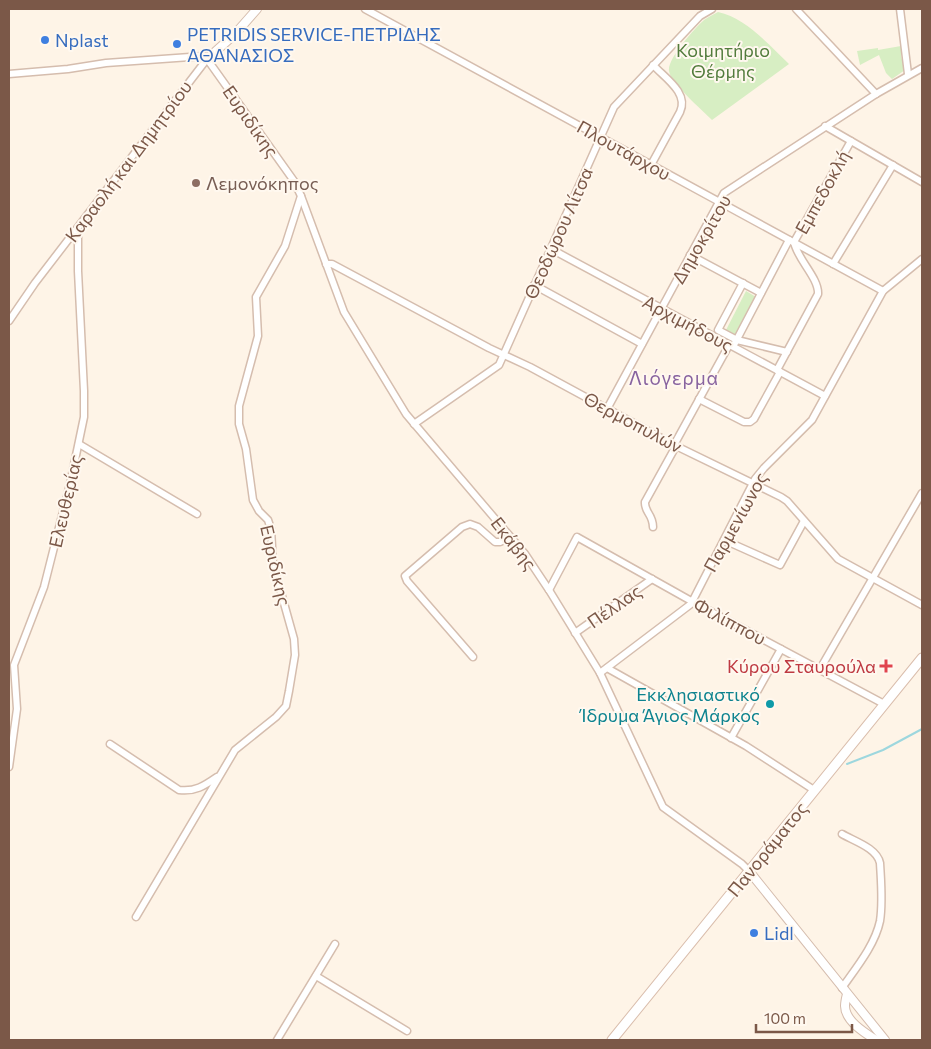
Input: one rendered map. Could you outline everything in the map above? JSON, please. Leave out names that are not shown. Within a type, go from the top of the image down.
[{"type":"main road","name":"Πανοράματος","points":[[612,1040],[922,658]]},
{"type":"street","name":"Καραολή και Δημητρίου","points":[[9,321],[35,283],[207,59],[235,34],[257,9]]},
{"type":"street","name":"Πλουτάρχου","points":[[364,9],[883,291]]},
{"type":"street","name":"Θεοδώρου Λίτσα","points":[[414,424],[497,366],[614,107],[700,16],[712,9]]},
{"type":"street","points":[[796,9],[876,94]]},
{"type":"street","points":[[900,9],[908,74]]},
{"type":"street","points":[[9,74],[188,56],[204,56],[207,59]]},
{"type":"street","name":"Ευριδίκης","points":[[136,917],[235,750],[269,723],[286,706],[296,655],[290,622],[273,564],[271,529],[268,520],[259,511],[253,500],[246,449],[239,424],[239,406],[258,336],[256,297],[284,246],[302,196],[294,181],[207,59]]},
{"type":"street","points":[[651,165],[683,105],[679,92],[653,65]]},
{"type":"street","name":"Δημοκρίτου","points":[[608,409],[724,193],[825,126],[908,74],[922,68]]},
{"type":"street","points":[[825,126],[922,182]]},
{"type":"street","name":"Εμπεδοκλή","points":[[652,527],[653,518],[645,508],[645,502],[700,399],[731,346],[737,340],[761,293],[851,141]]},
{"type":"street","points":[[833,264],[893,165]]},
{"type":"street","name":"Εκάβης","points":[[302,196],[344,312],[406,414],[525,554],[549,590],[600,673],[663,807],[749,871]]},
{"type":"street","name":"Ελευθερίας","points":[[9,766],[17,709],[14,665],[44,587],[83,423],[84,398],[78,236],[76,230]]},
{"type":"street","points":[[700,399],[744,422],[750,422],[754,419],[818,294],[817,286],[791,241]]},
{"type":"street","name":"Αρχιμήδους","points":[[551,249],[825,396]]},
{"type":"street","points":[[690,256],[761,293]]},
{"type":"street","name":"Παρμενίωνος","points":[[600,673],[687,609],[693,602],[753,483],[764,468],[808,426],[883,291],[922,259]]},
{"type":"street","name":"Θερμοπυλών","points":[[326,264],[332,264],[489,348],[530,366],[675,446],[785,500],[838,559],[922,605]]},
{"type":"street","points":[[743,283],[718,330],[737,340],[787,352]]},
{"type":"street","points":[[534,285],[642,344]]},
{"type":"street","points":[[79,444],[197,514]]},
{"type":"street","points":[[820,669],[922,493]]},
{"type":"street","points":[[724,540],[780,565],[804,521]]},
{"type":"street","points":[[473,657],[407,581],[405,576],[462,527],[470,524],[478,527],[495,542],[500,542],[510,536]]},
{"type":"street","name":"Φιλίππου","points":[[549,590],[577,537],[693,602],[884,704]]},
{"type":"street","name":"Πέλλας","points":[[576,633],[652,579]]},
{"type":"street","points":[[731,738],[781,648]]},
{"type":"street","points":[[607,668],[731,738],[814,790]]},
{"type":"street","points":[[110,744],[179,790],[186,791],[202,787],[220,774]]},
{"type":"street","points":[[842,834],[878,856],[881,908],[879,924],[844,991],[845,1008],[850,1018],[858,1027],[876,1040]]},
{"type":"street","points":[[749,871],[885,1040]]},
{"type":"street","points":[[276,1040],[335,944]]},
{"type":"street","points":[[316,976],[408,1031]]},
{"type":"green space","name":"Κοιμητήριο Θέρμης","points":[[718,12],[728,15],[747,26],[789,64],[712,120],[681,89],[669,71],[672,59],[688,36],[704,20]]},
{"type":"green space","points":[[901,46],[901,56],[905,70],[892,79],[886,73],[879,55],[860,65],[857,51]]},
{"type":"green space","points":[[746,291],[756,297],[735,337],[725,332]]},
{"type":"waterway","points":[[847,764],[883,750],[922,729]]},
{"type":"place","name":"Nplast","points":[[45,40]]},
{"type":"place","name":"PETRIDIS SERVICE-ΠΕΤΡΙΔΗΣ ΑΘΑΝΑΣΙΟΣ","points":[[177,44]]},
{"type":"place","name":"Λεμονόκηπος","points":[[196,183]]},
{"type":"place","name":"Κύρου Σταυρούλα","points":[[886,666]]},
{"type":"place","name":"Εκκλησιαστικό Ίδρυμα Άγιος Μάρκος","points":[[770,704]]},
{"type":"place","name":"Lidl","points":[[754,933]]},
{"type":"district","name":"Λιόγερμα","points":[[674,377]]}]
